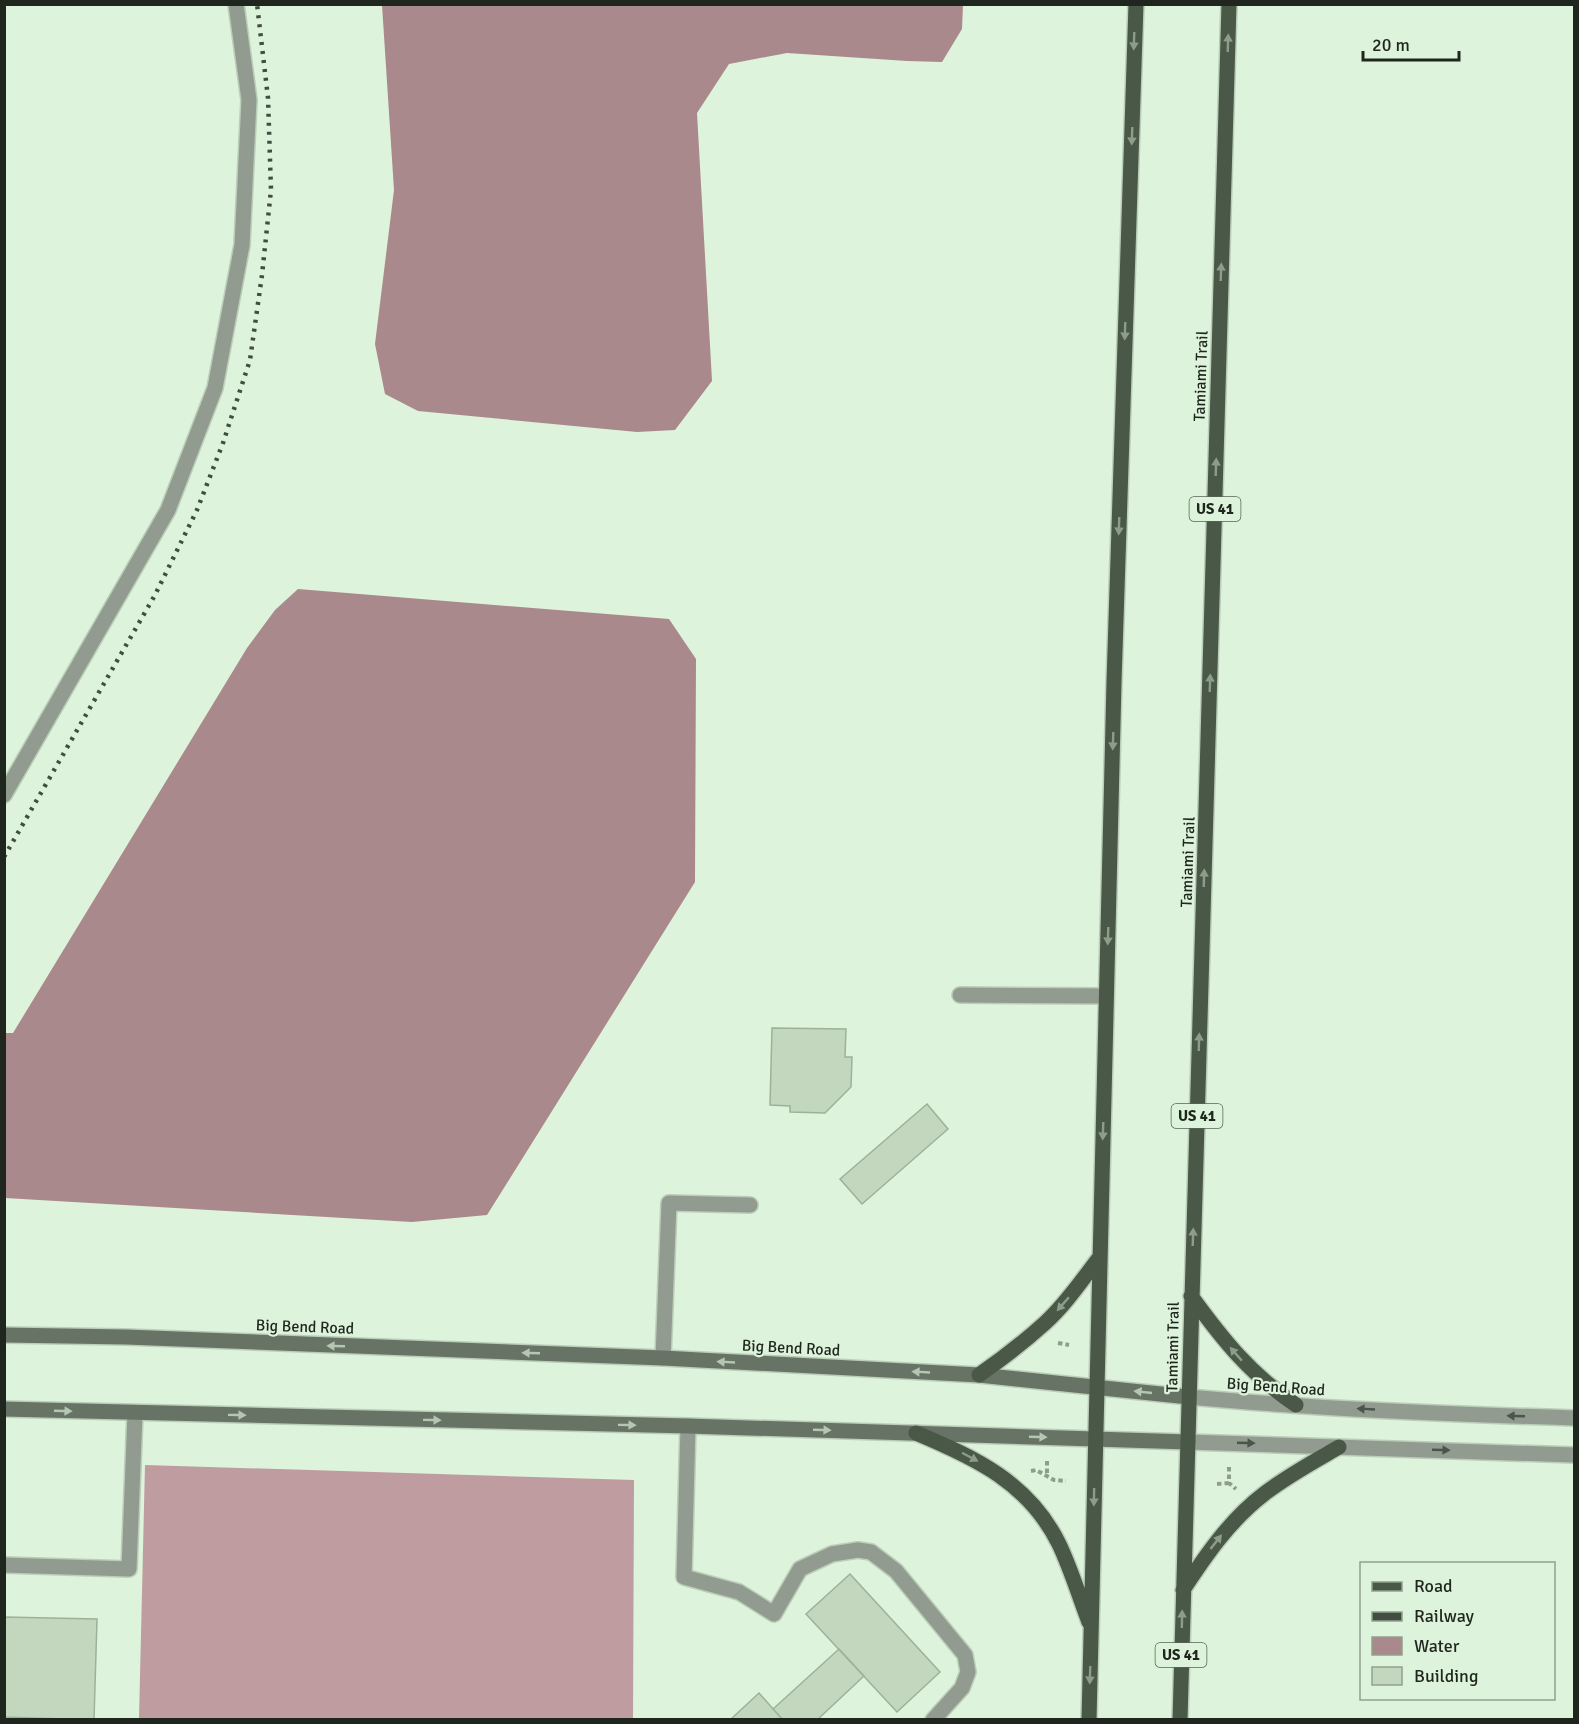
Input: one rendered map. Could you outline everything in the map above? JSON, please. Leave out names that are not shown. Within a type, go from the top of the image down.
[{"type":"main road","points":[[1089,1719],[1106,996],[1136,4]]},
{"type":"main road","name":"Tamiami Trail","points":[[1180,1719],[1229,4]]},
{"type":"main road","points":[[979,1375],[1027,1340],[1045,1323],[1063,1305],[1099,1258]]},
{"type":"main road","points":[[1191,1296],[1241,1360],[1274,1391],[1296,1405]]},
{"type":"main road","name":"Big Bend Road","points":[[4,1335],[126,1337],[663,1358],[979,1375],[1189,1397]]},
{"type":"main road","points":[[4,1409],[688,1426],[1188,1442]]},
{"type":"main road","points":[[916,1433],[957,1450],[991,1468],[1016,1487],[1039,1511],[1058,1544],[1092,1630]]},
{"type":"main road","points":[[1183,1590],[1204,1558],[1244,1512],[1290,1476],[1339,1447]]},
{"type":"street","points":[[4,795],[168,510],[215,388],[242,245],[249,100],[236,4]]},
{"type":"street","points":[[960,995],[1106,996]]},
{"type":"street","points":[[663,1358],[669,1203],[750,1205]]},
{"type":"street","name":"Big Bend Road","points":[[1189,1397],[1296,1405],[1575,1418]]},
{"type":"street","points":[[4,1565],[129,1569],[135,1413]]},
{"type":"street","points":[[688,1426],[684,1577],[739,1592],[774,1614],[800,1569],[831,1554],[858,1550],[871,1552],[896,1571],[965,1655],[968,1672],[962,1688],[933,1719]]},
{"type":"street","points":[[1188,1442],[1575,1455]]},
{"type":"path","points":[[1047,1458],[1047,1475]]},
{"type":"path","points":[[1229,1462],[1229,1483]]},
{"type":"path","points":[[1028,1472],[1036,1470],[1054,1480],[1066,1481]]},
{"type":"path","points":[[1217,1484],[1229,1483],[1237,1489]]},
{"type":"shaded area","points":[[145,1465],[634,1480],[633,1719],[139,1719]]},
{"type":"water","points":[[963,4],[962,29],[942,62],[787,53],[729,64],[697,113],[712,381],[675,430],[637,432],[418,411],[385,394],[375,344],[394,190],[382,5]]},
{"type":"water","points":[[298,589],[669,619],[696,659],[695,882],[487,1215],[412,1222],[5,1198],[5,1033],[13,1033],[247,648],[275,610]]},
{"type":"building","points":[[772,1028],[846,1029],[845,1057],[852,1057],[851,1087],[825,1113],[790,1112],[790,1106],[770,1105]]},
{"type":"building","points":[[927,1104],[948,1129],[862,1204],[840,1179]]},
{"type":"building","points":[[850,1574],[940,1672],[897,1712],[806,1614]]},
{"type":"building","points":[[4,1617],[97,1619],[94,1720],[4,1717]]},
{"type":"building","points":[[839,1649],[864,1676],[817,1720],[783,1720],[773,1709]]},
{"type":"building","points":[[759,1693],[783,1720],[730,1720]]},
{"type":"railway","points":[[4,857],[155,595],[197,510],[223,443],[250,360],[271,190],[268,98],[257,4]]}]
